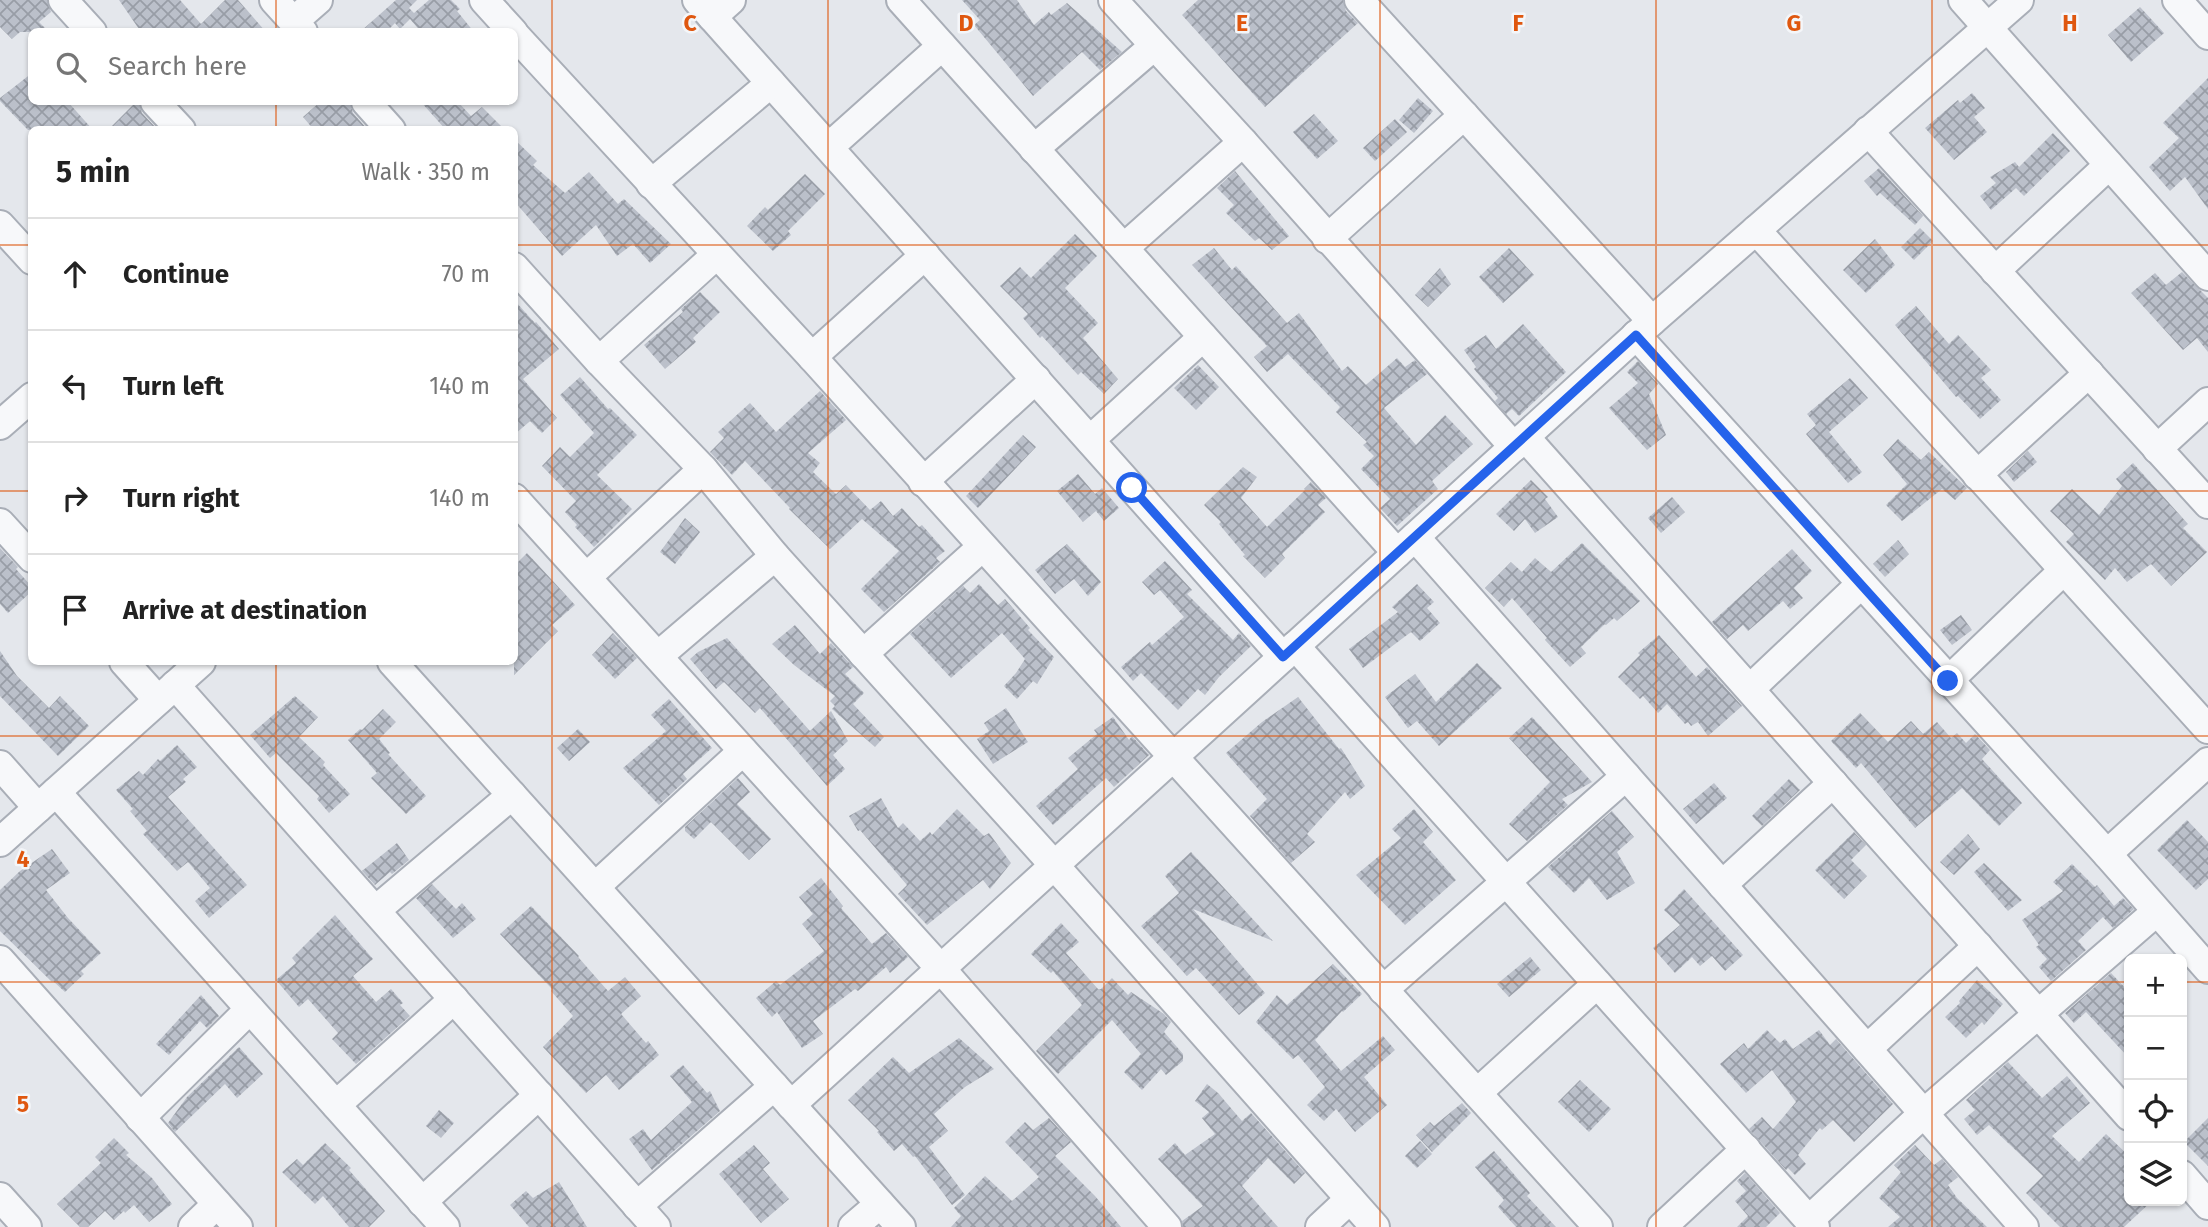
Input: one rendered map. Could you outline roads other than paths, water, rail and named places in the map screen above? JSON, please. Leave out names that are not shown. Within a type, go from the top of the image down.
[{"type":"street","points":[[274,0],[298,26],[318,0]]},
{"type":"street","points":[[484,0],[509,28]]},
{"type":"street","points":[[901,0],[1203,337],[1626,776],[2024,1227]]},
{"type":"street","points":[[1113,0],[1243,142],[1327,239],[1751,688],[2124,1110]]},
{"type":"street","points":[[1359,0],[1464,116],[1861,584],[2208,969]]},
{"type":"street","points":[[1963,0],[2109,165],[2203,261]]},
{"type":"street","points":[[637,1206],[782,1096],[940,969],[1644,328],[2019,0]]},
{"type":"street","points":[[2177,0],[2208,34]]},
{"type":"street","points":[[714,6],[771,83],[1090,440],[1507,882],[1812,1224],[1924,1113],[2156,912]]},
{"type":"street","points":[[518,37],[812,357],[1598,1227]]},
{"type":"street","points":[[829,147],[942,46]]},
{"type":"street","points":[[1034,149],[1154,46]]},
{"type":"street","points":[[651,184],[771,83]]},
{"type":"street","points":[[158,105],[177,126]]},
{"type":"street","points":[[369,105],[387,126]]},
{"type":"street","points":[[1327,239],[1464,116]]},
{"type":"street","points":[[1868,131],[2208,504]]},
{"type":"street","points":[[1125,247],[1243,142]]},
{"type":"street","points":[[1995,271],[2109,165]]},
{"type":"street","points":[[0,225],[28,256]]},
{"type":"street","points":[[1756,230],[2208,729]]},
{"type":"street","points":[[599,361],[716,255]]},
{"type":"street","points":[[812,357],[925,256]]},
{"type":"street","points":[[518,271],[703,469],[775,556],[1375,1227]]},
{"type":"street","points":[[1090,440],[1203,337]]},
{"type":"street","points":[[1977,475],[2089,373]]},
{"type":"street","points":[[923,482],[1036,379]]},
{"type":"street","points":[[0,425],[28,400]]},
{"type":"street","points":[[2157,449],[2208,402]]},
{"type":"street","points":[[587,577],[703,469]]},
{"type":"street","points":[[518,502],[940,969],[1154,1222]]},
{"type":"street","points":[[0,523],[28,554]]},
{"type":"street","points":[[863,654],[982,547]]},
{"type":"street","points":[[658,656],[775,556]]},
{"type":"street","points":[[1948,681],[2063,571]]},
{"type":"street","points":[[1751,688],[1861,584]]},
{"type":"street","points":[[128,665],[167,692],[376,910],[656,1227]]},
{"type":"street","points":[[0,842],[198,665]]},
{"type":"street","points":[[396,665],[901,1227]]},
{"type":"street","points":[[595,887],[743,751]]},
{"type":"street","points":[[2107,854],[2208,762]]},
{"type":"street","points":[[0,765],[47,800],[250,1009],[444,1227]]},
{"type":"street","points":[[1383,990],[1626,776]]},
{"type":"street","points":[[1722,885],[1833,783]]},
{"type":"street","points":[[376,910],[512,795]]},
{"type":"street","points":[[1867,1049],[1978,946]]},
{"type":"street","points":[[0,960],[238,1227]]},
{"type":"street","points":[[1477,1093],[1597,984]]},
{"type":"street","points":[[335,1105],[454,999]]},
{"type":"street","points":[[140,1118],[250,1009]]},
{"type":"street","points":[[422,1202],[539,1095]]},
{"type":"street","points":[[1662,1227],[1746,1149]]},
{"type":"street","points":[[2187,1181],[2208,1205]]},
{"type":"street","points":[[0,1197],[23,1225]]},
{"type":"street","points":[[1320,1227],[1350,1199]]},
{"type":"street","points":[[853,1227],[880,1203]]},
{"type":"street","points":[[193,1227],[217,1204]]}]
